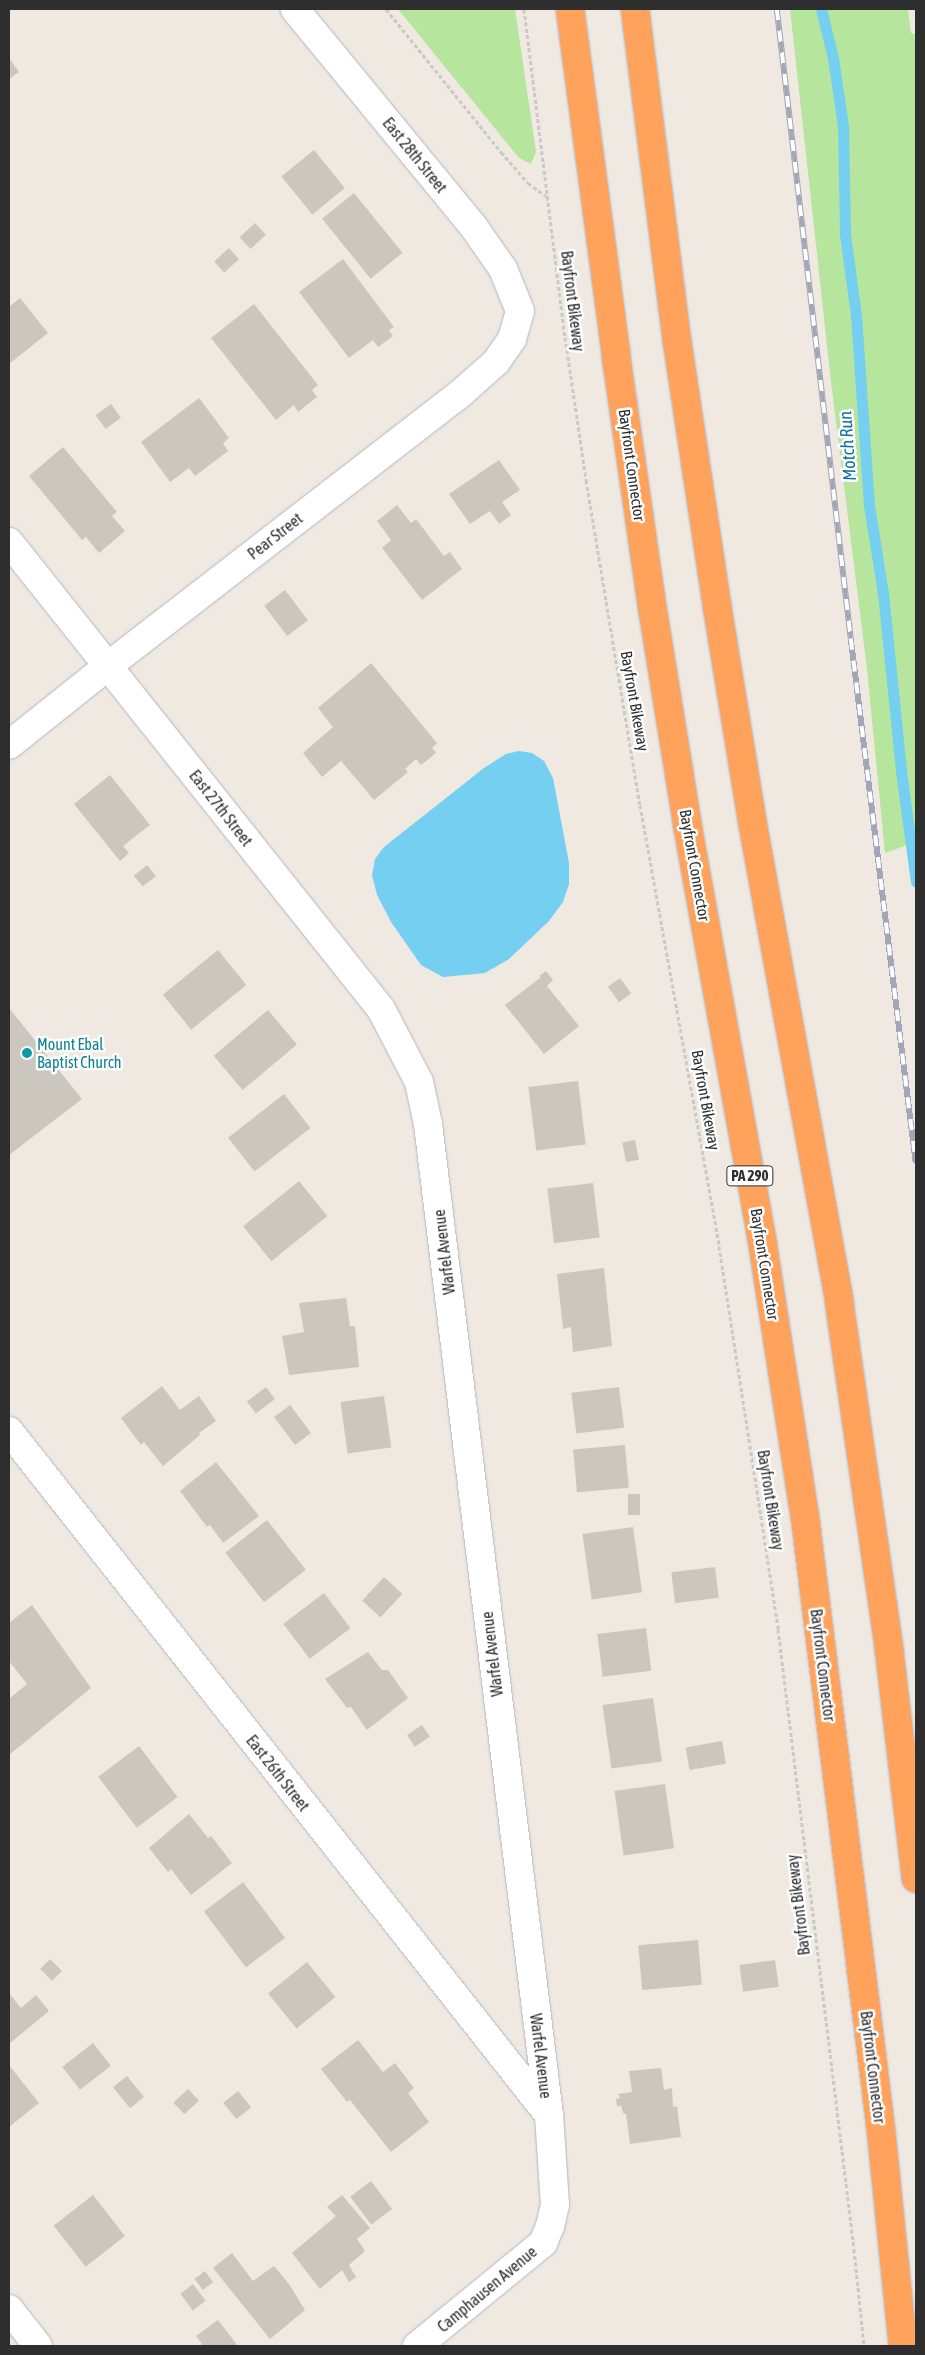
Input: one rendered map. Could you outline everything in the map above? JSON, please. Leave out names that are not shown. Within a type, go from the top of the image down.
[{"type":"highway","name":"Bayfront Connector","points":[[570,9],[653,612],[687,823],[762,1240],[804,1517],[881,2130],[903,2346]]},
{"type":"highway","points":[[635,9],[677,341],[717,606],[752,820],[839,1300],[889,1649],[916,1878]]},
{"type":"street","name":"East 28th Street","points":[[295,9],[473,226],[503,269],[520,311]]},
{"type":"street","name":"Pear Street","points":[[9,746],[108,666],[460,394],[496,362],[512,339],[520,311]]},
{"type":"street","name":"East 27th Street","points":[[9,542],[381,1009],[418,1082]]},
{"type":"street","name":"Warfel Avenue","points":[[418,1082],[430,1134],[549,2115],[555,2205],[550,2226]]},
{"type":"street","name":"East 26th Street","points":[[9,1432],[549,2115]]},
{"type":"street","name":"Camphausen Avenue","points":[[417,2346],[542,2243],[550,2226]]},
{"type":"street","points":[[9,2310],[38,2346]]},
{"type":"path","points":[[386,9],[501,152],[528,183],[547,198]]},
{"type":"path","name":"Bayfront Bikeway","points":[[524,9],[565,338],[607,613],[717,1237],[769,1572],[842,2144],[864,2346]]},
{"type":"green space","points":[[398,9],[515,9],[536,152],[531,164],[519,158]]},
{"type":"green space","points":[[790,9],[908,9],[911,33],[916,35],[916,842],[885,853],[867,669],[831,382]]},
{"type":"water","points":[[519,751],[532,753],[544,761],[553,778],[569,863],[569,884],[563,902],[549,921],[509,959],[485,973],[443,977],[421,965],[391,922],[377,895],[372,875],[375,859],[384,847],[484,768],[506,754]]},
{"type":"building","points":[[9,58],[19,72],[9,79]]},
{"type":"building","points":[[314,150],[345,188],[312,215],[281,176]]},
{"type":"building","points":[[354,193],[402,253],[371,279],[322,219]]},
{"type":"building","points":[[255,223],[266,235],[251,249],[240,237]]},
{"type":"building","points":[[229,248],[239,259],[224,273],[214,261]]},
{"type":"building","points":[[343,259],[394,327],[389,330],[393,336],[378,347],[373,340],[349,358],[299,292]]},
{"type":"building","points":[[20,298],[48,333],[9,364],[9,307]]},
{"type":"building","points":[[254,304],[318,385],[312,390],[317,397],[298,412],[294,405],[276,420],[211,338]]},
{"type":"building","points":[[199,398],[229,438],[223,443],[228,451],[195,476],[189,468],[170,482],[141,442]]},
{"type":"building","points":[[111,404],[121,418],[106,429],[96,415]]},
{"type":"building","points":[[63,447],[117,512],[112,516],[125,531],[99,553],[86,537],[82,540],[29,476]]},
{"type":"building","points":[[499,460],[520,490],[502,502],[511,515],[499,524],[490,511],[470,524],[449,494]]},
{"type":"building","points":[[397,505],[411,523],[416,519],[444,556],[450,552],[462,569],[422,600],[382,548],[391,540],[377,521]]},
{"type":"building","points":[[285,590],[308,620],[287,636],[264,606]]},
{"type":"building","points":[[371,663],[437,743],[432,748],[436,753],[421,765],[416,759],[405,769],[408,772],[374,800],[341,761],[322,777],[303,753],[333,727],[318,708]]},
{"type":"building","points":[[110,775],[150,825],[123,846],[129,853],[120,861],[74,804]]},
{"type":"building","points":[[147,865],[156,876],[143,887],[134,876]]},
{"type":"building","points":[[218,950],[246,985],[191,1030],[163,995]]},
{"type":"building","points":[[546,971],[553,980],[547,986],[579,1026],[544,1054],[505,1005]]},
{"type":"building","points":[[620,978],[631,993],[619,1002],[608,987]]},
{"type":"building","name":"Mount Ebal Baptist Church","points":[[9,1008],[82,1099],[9,1155]]},
{"type":"building","points":[[268,1010],[297,1044],[243,1090],[214,1056]]},
{"type":"building","points":[[578,1081],[586,1145],[536,1151],[528,1087]]},
{"type":"building","points":[[284,1094],[310,1128],[255,1172],[228,1138]]},
{"type":"building","points":[[635,1140],[639,1160],[626,1162],[622,1142]]},
{"type":"building","points":[[299,1181],[327,1216],[271,1261],[243,1226]]},
{"type":"building","points":[[593,1183],[600,1238],[554,1243],[547,1189]]},
{"type":"building","points":[[604,1268],[612,1346],[573,1352],[571,1327],[563,1329],[557,1274]]},
{"type":"building","points":[[346,1298],[350,1326],[355,1326],[359,1367],[289,1375],[282,1336],[304,1332],[299,1303]]},
{"type":"building","points":[[162,1386],[180,1410],[199,1396],[216,1421],[199,1433],[200,1435],[163,1466],[144,1442],[141,1445],[121,1418]]},
{"type":"building","points":[[266,1387],[275,1399],[256,1413],[247,1401]]},
{"type":"building","points":[[619,1387],[624,1428],[576,1434],[571,1393]]},
{"type":"building","points":[[384,1396],[391,1447],[348,1454],[340,1402]]},
{"type":"building","points":[[290,1405],[311,1433],[295,1445],[274,1417]]},
{"type":"building","points":[[625,1445],[629,1488],[577,1492],[573,1450]]},
{"type":"building","points":[[216,1462],[259,1516],[223,1543],[210,1525],[207,1527],[180,1491]]},
{"type":"building","points":[[628,1494],[640,1494],[640,1515],[628,1515]]},
{"type":"building","points":[[267,1520],[306,1570],[264,1602],[225,1553]]},
{"type":"building","points":[[633,1527],[642,1592],[592,1599],[582,1534]]},
{"type":"building","points":[[715,1567],[719,1598],[675,1603],[671,1572]]},
{"type":"building","points":[[384,1577],[402,1594],[380,1617],[362,1600]]},
{"type":"building","points":[[324,1593],[350,1628],[310,1659],[283,1624]]},
{"type":"building","points":[[32,1605],[91,1688],[9,1755],[9,1699],[27,1684],[9,1661],[9,1623]]},
{"type":"building","points":[[646,1628],[651,1671],[603,1677],[597,1634]]},
{"type":"building","points":[[368,1652],[382,1670],[388,1670],[408,1698],[367,1730],[351,1707],[347,1708],[325,1679]]},
{"type":"building","points":[[653,1698],[662,1761],[611,1768],[602,1705]]},
{"type":"building","points":[[422,1725],[430,1737],[415,1747],[407,1735]]},
{"type":"building","points":[[722,1741],[726,1764],[690,1770],[686,1747]]},
{"type":"building","points":[[139,1746],[178,1797],[137,1828],[98,1777]]},
{"type":"building","points":[[665,1784],[674,1848],[624,1855],[614,1791]]},
{"type":"building","points":[[189,1814],[208,1838],[211,1836],[232,1863],[191,1895],[171,1869],[168,1872],[149,1848]]},
{"type":"building","points":[[243,1882],[285,1938],[246,1967],[204,1911]]},
{"type":"building","points":[[698,1940],[702,1985],[642,1990],[638,1945]]},
{"type":"building","points":[[50,1959],[62,1971],[52,1981],[40,1969]]},
{"type":"building","points":[[775,1960],[779,1987],[743,1992],[739,1965]]},
{"type":"building","points":[[307,1962],[335,1997],[296,2028],[268,1993]]},
{"type":"building","points":[[9,1993],[21,2008],[36,1995],[49,2011],[9,2044]]},
{"type":"building","points":[[358,2040],[383,2072],[395,2063],[414,2088],[408,2093],[429,2122],[391,2152],[350,2100],[347,2102],[321,2069]]},
{"type":"building","points":[[93,2043],[111,2066],[80,2090],[62,2067]]},
{"type":"building","points":[[9,2065],[39,2103],[9,2127]]},
{"type":"building","points":[[661,2068],[664,2090],[672,2088],[673,2107],[677,2106],[681,2137],[630,2144],[626,2114],[623,2113],[621,2106],[617,2106],[616,2099],[620,2098],[618,2094],[632,2092],[629,2071]]},
{"type":"building","points":[[127,2076],[144,2097],[130,2108],[113,2087]]},
{"type":"building","points":[[188,2089],[199,2101],[184,2114],[173,2103]]},
{"type":"building","points":[[238,2091],[251,2107],[236,2119],[223,2103]]},
{"type":"building","points":[[371,2181],[392,2209],[371,2225],[350,2197]]},
{"type":"building","points":[[93,2195],[125,2236],[86,2267],[54,2226]]},
{"type":"building","points":[[342,2195],[370,2228],[357,2239],[365,2251],[349,2265],[356,2277],[349,2282],[342,2270],[320,2289],[292,2253],[336,2216],[327,2207]]},
{"type":"building","points":[[232,2253],[253,2281],[274,2266],[289,2284],[305,2310],[270,2339],[213,2268]]},
{"type":"building","points":[[205,2271],[213,2282],[203,2290],[194,2279]]},
{"type":"building","points":[[193,2284],[206,2301],[193,2310],[180,2294]]},
{"type":"building","points":[[218,2320],[238,2346],[199,2346],[202,2344],[196,2336]]},
{"type":"waterway","name":"Motch Run","points":[[821,9],[833,58],[843,126],[845,234],[856,315],[869,505],[883,593],[901,771],[916,882]]},
{"type":"railway","points":[[777,9],[851,639],[916,1163]]},
{"type":"place","name":"Mount Ebal Baptist Church","points":[[27,1053]]}]
